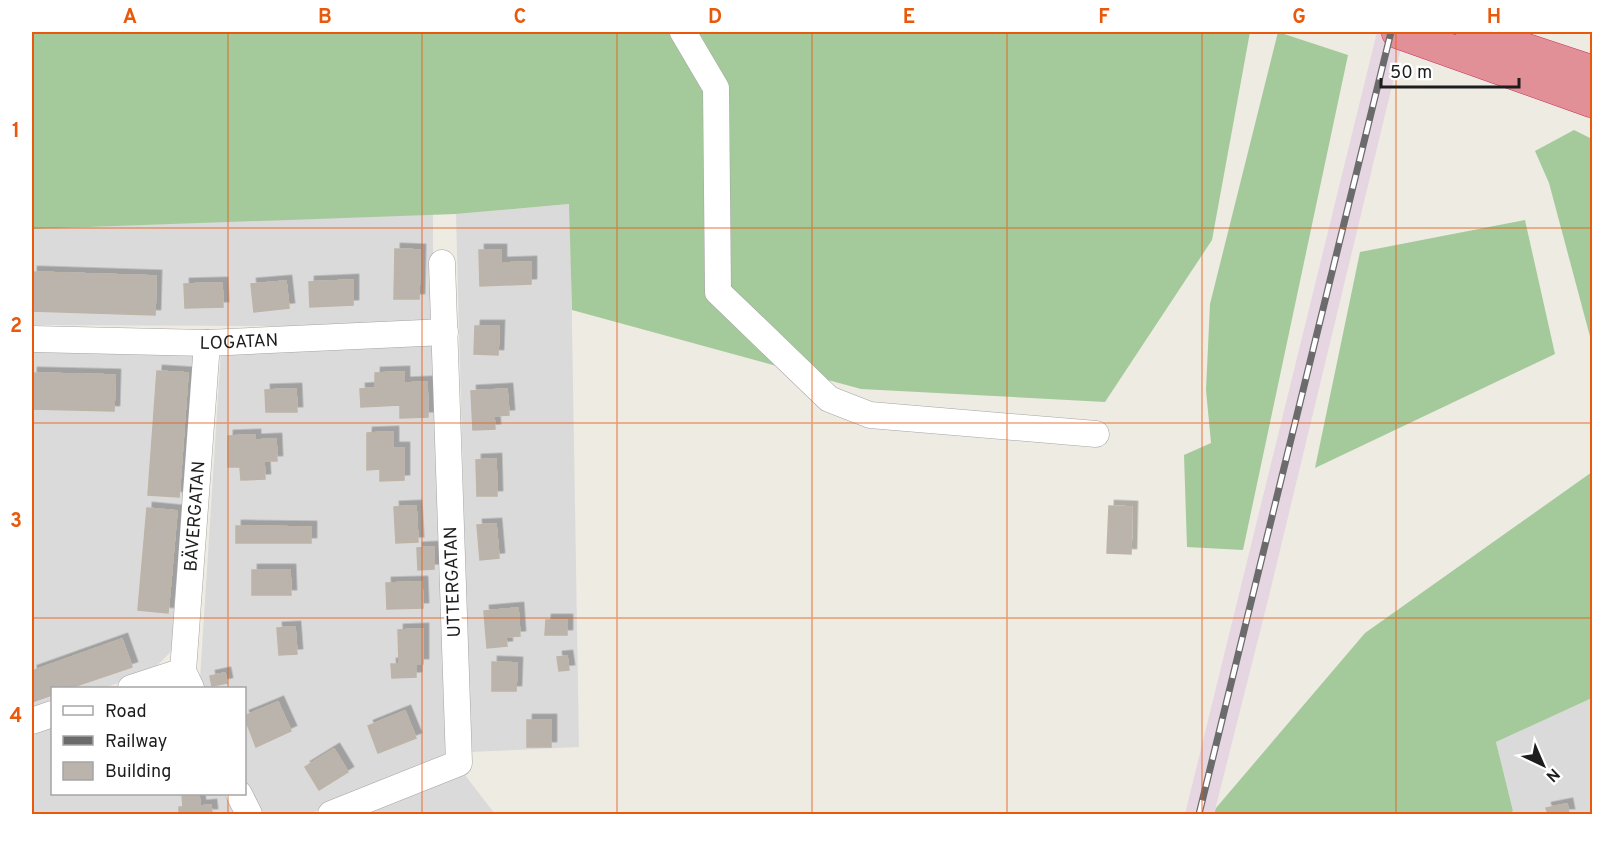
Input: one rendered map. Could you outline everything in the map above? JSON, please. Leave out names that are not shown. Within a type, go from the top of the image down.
[{"type":"highway","points":[[1398,32],[1593,101]]},
{"type":"highway","points":[[1472,32],[1593,72]]},
{"type":"street","points":[[683,32],[716,88],[718,292],[829,399],[870,415],[1096,434]]},
{"type":"street","name":"UTTERGATAN","points":[[331,814],[459,763],[442,263]]},
{"type":"street","name":"LOGATAN","points":[[32,339],[207,343],[445,332]]},
{"type":"street","name":"BÄVERGATAN","points":[[187,680],[207,343]]},
{"type":"street","points":[[138,687],[187,680]]},
{"type":"street","points":[[32,721],[51,714]]},
{"type":"street","points":[[240,795],[249,814]]},
{"type":"shaded area","points":[[1377,32],[1405,32],[1268,600],[1214,814],[1185,814]]},
{"type":"shaded area","points":[[570,204],[579,747],[470,752],[456,214]]},
{"type":"shaded area","points":[[433,214],[433,327],[32,325],[32,229]]},
{"type":"shaded area","points":[[440,342],[446,760],[309,814],[260,814],[246,781],[246,687],[204,687],[200,679],[221,350]]},
{"type":"shaded area","points":[[32,349],[197,351],[180,642],[152,671],[107,687],[51,687],[51,707],[32,711]]},
{"type":"shaded area","points":[[1592,698],[1592,814],[1508,814],[1513,811],[1496,742]]},
{"type":"shaded area","points":[[51,724],[51,795],[227,795],[236,814],[32,814],[32,731]]},
{"type":"shaded area","points":[[461,770],[495,814],[356,814]]},
{"type":"green space","points":[[32,32],[1250,32],[1212,240],[1105,402],[861,389],[572,310],[569,204],[456,214],[32,229]]},
{"type":"green space","points":[[1278,32],[1348,55],[1243,550],[1187,547],[1184,455],[1211,443],[1206,390],[1210,304]]},
{"type":"green space","points":[[1574,130],[1592,139],[1592,344],[1549,183],[1535,151]]},
{"type":"green space","points":[[1525,220],[1555,354],[1315,468],[1360,252]]},
{"type":"green space","points":[[1592,472],[1592,698],[1496,742],[1513,811],[1508,814],[1214,814],[1216,808],[1365,633]]},
{"type":"building","points":[[395,249],[420,250],[419,299],[394,299]]},
{"type":"building","points":[[479,250],[501,250],[501,263],[531,262],[531,284],[480,286]]},
{"type":"building","points":[[32,272],[156,276],[155,315],[32,311]]},
{"type":"building","points":[[353,280],[353,305],[310,307],[309,282]]},
{"type":"building","points":[[286,281],[289,308],[254,312],[251,284]]},
{"type":"building","points":[[222,283],[223,307],[185,308],[184,284]]},
{"type":"building","points":[[475,326],[499,326],[498,355],[474,354]]},
{"type":"building","points":[[157,371],[188,373],[179,497],[148,495]]},
{"type":"building","points":[[404,372],[404,383],[427,382],[428,417],[400,418],[400,405],[361,407],[360,389],[375,388],[375,373]]},
{"type":"building","points":[[32,373],[115,375],[114,411],[32,409]]},
{"type":"building","points":[[296,389],[297,412],[266,412],[265,390]]},
{"type":"building","points":[[507,389],[509,415],[494,416],[495,429],[473,430],[471,391]]},
{"type":"building","points":[[393,432],[393,448],[404,448],[404,480],[380,481],[380,469],[367,470],[367,433]]},
{"type":"building","points":[[255,435],[255,440],[276,439],[277,461],[264,461],[265,479],[241,480],[240,467],[228,467],[228,436]]},
{"type":"building","points":[[496,459],[497,496],[477,496],[476,460]]},
{"type":"building","points":[[416,506],[418,542],[396,543],[394,507]]},
{"type":"building","points":[[1109,506],[1132,507],[1131,554],[1107,553]]},
{"type":"building","points":[[147,508],[177,511],[168,613],[138,610]]},
{"type":"building","points":[[496,524],[499,558],[480,560],[477,525]]},
{"type":"building","points":[[236,526],[311,527],[311,543],[236,543]]},
{"type":"building","points":[[434,547],[434,569],[418,570],[417,548]]},
{"type":"building","points":[[252,570],[290,570],[291,595],[252,595]]},
{"type":"building","points":[[422,582],[423,608],[387,609],[386,583]]},
{"type":"building","points":[[518,608],[520,636],[506,637],[507,646],[487,648],[484,611]]},
{"type":"building","points":[[546,620],[567,620],[567,635],[545,635]]},
{"type":"building","points":[[295,627],[297,654],[279,655],[277,628]]},
{"type":"building","points":[[423,629],[423,664],[399,664],[398,630]]},
{"type":"building","points":[[122,639],[132,667],[73,687],[51,687],[51,695],[32,702],[32,671]]},
{"type":"building","points":[[567,656],[569,670],[559,671],[557,657]]},
{"type":"building","points":[[492,662],[517,663],[516,691],[492,691]]},
{"type":"building","points":[[391,664],[416,664],[416,677],[392,678]]},
{"type":"building","points":[[225,673],[227,683],[212,686],[210,676]]},
{"type":"building","points":[[278,702],[291,731],[256,747],[246,715]]},
{"type":"building","points":[[405,711],[416,738],[378,753],[368,726]]},
{"type":"building","points":[[527,720],[551,720],[551,747],[527,747]]},
{"type":"building","points":[[334,749],[348,772],[319,790],[305,767]]},
{"type":"building","points":[[182,795],[199,795],[200,806],[211,805],[212,814],[179,814],[179,807],[183,807]]},
{"type":"building","points":[[1567,804],[1569,814],[1548,814],[1546,808]]},
{"type":"railway","points":[[1199,814],[1391,32]]}]
